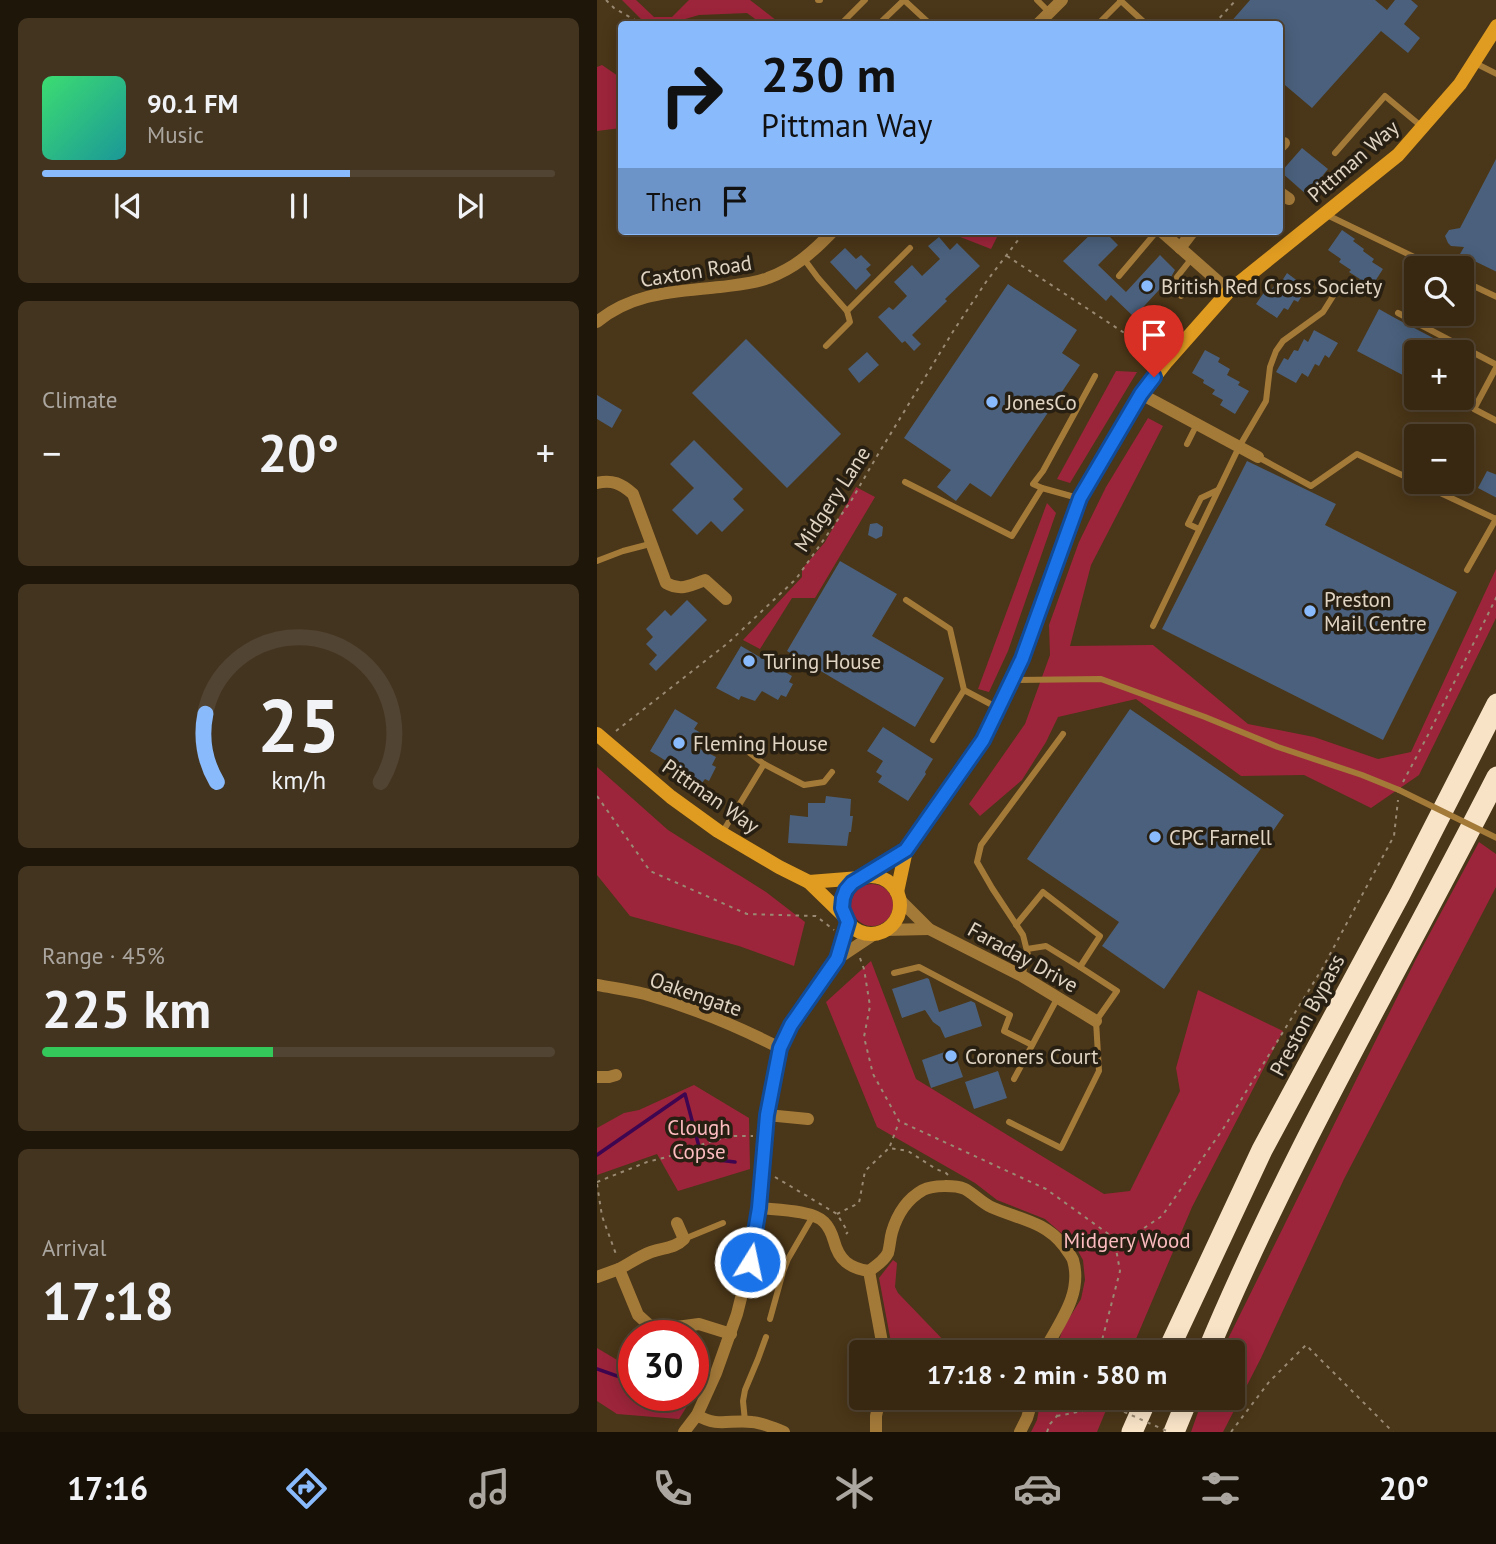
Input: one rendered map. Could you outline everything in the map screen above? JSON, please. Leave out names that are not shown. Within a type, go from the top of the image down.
[{"type":"highway","name":"Preston Bypass","points":[[1173,1340],[1262,1150],[1400,894],[1496,704]]},
{"type":"highway","points":[[1213,1340],[1295,1162],[1496,777]]},
{"type":"highway","points":[[1132,1432],[1142,1410]]},
{"type":"highway","points":[[1171,1432],[1182,1410]]},
{"type":"street","points":[[1041,21],[1062,0]]},
{"type":"street","name":"Pittman Way","points":[[809,882],[863,877],[906,850],[983,740],[1022,659],[1080,498],[1141,394],[1229,291],[1399,155],[1460,84],[1496,26]]},
{"type":"street","name":"Caxton Road","points":[[597,322],[626,304],[653,294],[765,279],[809,256],[829,235]]},
{"type":"street","points":[[1164,235],[1229,291]]},
{"type":"street","points":[[1180,248],[1190,235]]},
{"type":"street","points":[[1141,394],[1258,457]]},
{"type":"street","points":[[597,483],[616,482],[633,494],[665,583],[684,588],[705,580],[726,598]]},
{"type":"street","name":"Pittman Way","points":[[597,734],[671,797],[722,833],[809,882],[846,919]]},
{"type":"street","name":"Pittman Way","points":[[898,895],[906,850]]},
{"type":"street","points":[[837,959],[892,925],[900,908],[898,895],[891,884],[883,878],[863,877],[846,890],[842,908],[853,928],[880,932]]},
{"type":"street","name":"Faraday Drive","points":[[898,895],[929,929],[1022,976],[1096,1021]]},
{"type":"street","points":[[684,1432],[697,1415],[716,1373],[731,1334],[750,1262],[759,1208],[767,1115],[780,1048],[791,1025],[837,959],[846,919]]},
{"type":"street","name":"Faraday Drive","points":[[880,932],[929,929]]},
{"type":"street","name":"Oakengate","points":[[597,985],[642,993],[689,1008],[780,1048]]},
{"type":"street","points":[[597,1077],[616,1075]]},
{"type":"street","points":[[767,1115],[808,1119]]},
{"type":"street","points":[[759,1208],[813,1216],[826,1223],[844,1261],[855,1269],[869,1271],[879,1265],[887,1253],[898,1217],[909,1202],[924,1189],[940,1185],[964,1189],[981,1202],[1008,1215],[1039,1223],[1058,1238],[1072,1257],[1076,1279],[1074,1295],[1050,1340]]},
{"type":"street","points":[[597,1277],[653,1251],[681,1243],[684,1239],[677,1223]]},
{"type":"street","points":[[619,1269],[638,1315],[649,1325],[662,1329],[699,1324],[731,1334]]},
{"type":"street","points":[[869,1271],[882,1340]]},
{"type":"street","points":[[876,1432],[877,1410]]},
{"type":"street","points":[[1020,1432],[1029,1410]]},
{"type":"street","points":[[697,1415],[715,1423],[753,1422],[784,1432]]},
{"type":"lane","points":[[844,21],[865,0]]},
{"type":"lane","points":[[882,21],[904,0],[927,21]]},
{"type":"lane","points":[[1037,0],[1050,13]]},
{"type":"lane","points":[[1101,21],[1120,1],[1143,21]]},
{"type":"lane","points":[[1473,63],[1496,74]]},
{"type":"lane","points":[[1335,153],[1385,96],[1422,128]]},
{"type":"lane","points":[[1325,214],[1412,256]]},
{"type":"lane","points":[[1119,276],[1155,235]]},
{"type":"lane","points":[[847,311],[910,248]]},
{"type":"lane","points":[[1181,296],[1177,277],[1192,258]]},
{"type":"lane","points":[[804,259],[847,311],[850,322],[826,346]]},
{"type":"lane","points":[[1474,286],[1496,297]]},
{"type":"lane","points":[[1153,626],[1239,447],[1266,401],[1270,368],[1276,351],[1283,341],[1323,312],[1335,293]]},
{"type":"lane","points":[[1398,313],[1496,365],[1474,409],[1496,421]]},
{"type":"lane","points":[[1080,498],[1033,484],[1043,471],[1095,376]]},
{"type":"lane","points":[[1187,444],[1197,424]]},
{"type":"lane","points":[[1258,457],[1311,486],[1357,454],[1496,519],[1467,570]]},
{"type":"lane","points":[[906,482],[1012,536],[1042,488]]},
{"type":"lane","points":[[1199,529],[1188,524],[1201,498],[1218,490]]},
{"type":"lane","points":[[597,561],[650,544]]},
{"type":"lane","points":[[906,600],[950,629],[964,690],[933,740]]},
{"type":"lane","points":[[1012,680],[1101,679],[1278,747],[1362,775],[1399,790],[1496,838]]},
{"type":"lane","points":[[964,690],[998,708]]},
{"type":"lane","points":[[1022,976],[1029,956],[1023,934],[977,862],[981,845],[1063,734]]},
{"type":"lane","points":[[742,747],[764,764],[804,785],[824,782],[831,772]]},
{"type":"lane","points":[[722,833],[764,764]]},
{"type":"lane","points":[[1016,925],[1043,892],[1100,936],[1081,967]]},
{"type":"lane","points":[[1009,1122],[1061,1148],[1099,1071],[1096,1021],[1117,991],[1046,946],[1027,949]]},
{"type":"lane","points":[[894,973],[919,967],[1010,1015],[1004,1031],[1032,1045]]},
{"type":"lane","points":[[1014,1079],[1058,997]]},
{"type":"lane","points":[[770,1319],[788,1259],[813,1216]]},
{"type":"lane","points":[[684,1239],[723,1223]]},
{"type":"lane","points":[[745,1422],[745,1390],[766,1337]]},
{"type":"path","points":[[606,0],[637,21]]},
{"type":"path","points":[[1217,21],[1236,0]]},
{"type":"path","points":[[1014,235],[1020,238]]},
{"type":"path","name":"Midgery Lane","points":[[616,734],[616,729],[728,643],[796,579],[851,501],[954,330],[1022,235]]},
{"type":"path","points":[[1007,255],[1167,361]]},
{"type":"path","points":[[1116,1248],[1162,1216],[1223,1129],[1322,970],[1394,836],[1399,790],[1496,596]]},
{"type":"path","points":[[597,796],[650,871],[747,914],[816,916],[844,937]]},
{"type":"path","points":[[857,947],[871,1006],[864,1037],[873,1074],[899,1121],[1046,1189],[1114,1238],[1120,1270],[1102,1340]]},
{"type":"path","points":[[837,1214],[858,1203],[865,1171],[889,1148],[899,1121]]},
{"type":"path","points":[[619,1269],[618,1258],[602,1216],[597,1183],[647,1162],[702,1144],[733,1136],[765,1136]]},
{"type":"path","points":[[889,1148],[908,1151],[936,1169],[946,1172],[953,1187]]},
{"type":"path","points":[[1231,1432],[1269,1381],[1306,1345],[1393,1432]]},
{"type":"path","points":[[1047,1432],[1059,1410]]},
{"type":"path","points":[[1057,1416],[1084,1410]]},
{"type":"path","points":[[1121,1410],[1171,1432]]},
{"type":"green space","points":[[622,0],[636,0],[654,17],[672,17],[689,0],[750,0],[777,21],[758,21],[747,13],[699,15],[678,21],[643,21]]},
{"type":"green space","points":[[602,65],[618,76],[618,128],[597,131],[597,67]]},
{"type":"green space","points":[[955,235],[998,235],[991,249]]},
{"type":"green space","points":[[1116,371],[1137,372],[1070,483],[1057,479]]},
{"type":"green space","points":[[1148,418],[1163,426],[1091,565],[1070,646],[1153,645],[1248,724],[1314,737],[1378,759],[1411,752],[1496,569],[1496,618],[1419,775],[1371,808],[1304,775],[1241,776],[1136,699],[1058,717],[1022,780],[980,816],[969,804],[1025,724],[1050,655],[1049,625],[1079,542],[1106,487]]},
{"type":"green space","points":[[856,487],[875,497],[815,598],[792,598],[760,649],[743,640],[802,577],[802,569],[825,542]]},
{"type":"green space","points":[[1047,503],[1056,513],[1008,651],[989,692],[978,689]]},
{"type":"green space","points":[[597,767],[668,830],[766,892],[805,922],[794,966],[739,946],[630,916],[597,875]]},
{"type":"green space","points":[[1479,842],[1496,854],[1496,887],[1344,1179],[1245,1389],[1245,1340],[1227,1340],[1416,959]]},
{"type":"green space","points":[[872,884],[887,890],[893,905],[887,920],[872,926],[857,920],[851,905],[857,890]]},
{"type":"green space","name":"Midgery Wood","points":[[871,961],[916,1079],[1104,1194],[1130,1191],[1180,1091],[1176,1068],[1198,990],[1283,1031],[1192,1207],[1136,1340],[1059,1340],[1063,1328],[1081,1299],[1085,1280],[1083,1260],[1074,1244],[1045,1219],[997,1200],[975,1183],[877,1127],[826,1002]]},
{"type":"green space","name":"Clough Copse","points":[[694,1085],[749,1118],[750,1169],[678,1191],[657,1154],[597,1175],[597,1128],[624,1113],[639,1110]]},
{"type":"green space","points":[[893,1260],[897,1263],[895,1287],[898,1293],[943,1340],[891,1340],[879,1278]]},
{"type":"green space","points":[[597,1348],[618,1360],[618,1411],[684,1411],[679,1419],[617,1414],[597,1401]]},
{"type":"green space","points":[[1039,1410],[1106,1410],[1097,1432],[1031,1432]]},
{"type":"green space","points":[[1199,1410],[1234,1410],[1223,1432],[1191,1432]]},
{"type":"building","points":[[1250,0],[1375,0],[1387,10],[1395,0],[1411,0],[1418,6],[1404,24],[1420,38],[1408,53],[1381,31],[1312,108],[1283,83],[1283,21],[1232,21]]},
{"type":"building","points":[[1302,148],[1328,169],[1307,195],[1283,174],[1283,170]]},
{"type":"building","points":[[1497,157],[1497,272],[1474,261],[1474,256],[1460,254],[1464,247],[1451,246],[1448,243],[1445,236],[1449,230],[1460,228]]},
{"type":"building","points":[[1342,230],[1374,259],[1372,262],[1383,269],[1370,289],[1358,281],[1360,279],[1339,262],[1341,259],[1328,250]]},
{"type":"building","points":[[1090,235],[1108,235],[1118,245],[1098,265],[1126,292],[1160,255],[1175,270],[1134,317],[1111,295],[1106,301],[1063,261]]},
{"type":"building","points":[[939,237],[950,250],[957,243],[980,266],[912,335],[921,344],[914,351],[905,341],[902,343],[878,317],[889,307],[893,310],[907,296],[894,282],[912,265],[922,276],[940,259],[928,246]]},
{"type":"building","points":[[845,248],[856,259],[861,255],[871,265],[866,269],[871,275],[856,290],[830,262]]},
{"type":"building","points":[[1287,273],[1307,288],[1298,302],[1294,300],[1288,310],[1284,308],[1277,318],[1256,304],[1265,291],[1268,294],[1277,282],[1280,284]]},
{"type":"building","name":"JonesCo","points":[[1008,284],[1077,330],[1062,353],[1080,365],[991,497],[970,483],[956,501],[937,487],[951,470],[904,438]]},
{"type":"building","points":[[1379,309],[1404,322],[1404,326],[1411,326],[1437,340],[1404,340],[1404,376],[1357,351]]},
{"type":"building","points":[[1314,330],[1338,343],[1329,358],[1325,355],[1319,366],[1315,364],[1308,377],[1302,373],[1296,383],[1276,372],[1284,358],[1288,360],[1294,350],[1298,351],[1304,339],[1308,342]]},
{"type":"building","points":[[746,339],[841,434],[787,488],[692,393]]},
{"type":"building","points":[[1205,350],[1220,358],[1218,362],[1230,369],[1227,375],[1249,391],[1235,414],[1220,405],[1223,400],[1212,394],[1215,390],[1192,373]]},
{"type":"building","points":[[867,352],[879,365],[859,383],[848,369]]},
{"type":"building","points":[[597,395],[622,410],[612,428],[597,419]]},
{"type":"building","points":[[694,440],[743,489],[733,499],[744,510],[722,532],[711,521],[697,535],[672,510],[694,488],[670,464]]},
{"type":"building","name":"Preston Mail Centre","points":[[1247,461],[1336,504],[1325,525],[1457,592],[1383,740],[1162,629]]},
{"type":"building","points":[[1487,471],[1497,475],[1497,498],[1478,488]]},
{"type":"building","points":[[877,523],[883,527],[882,536],[876,539],[868,535],[870,524]]},
{"type":"building","points":[[840,561],[897,594],[872,636],[944,678],[915,727],[787,651]]},
{"type":"building","points":[[687,600],[707,620],[656,671],[649,664],[657,655],[646,644],[653,637],[646,629],[665,610],[671,616]]},
{"type":"building","name":"Turing House","points":[[741,646],[792,676],[789,682],[793,684],[786,697],[781,695],[778,700],[762,691],[755,701],[741,696],[739,700],[716,688]]},
{"type":"building","name":"Fleming House","points":[[675,709],[698,723],[694,729],[706,736],[700,749],[716,757],[712,765],[716,767],[709,781],[705,779],[702,783],[650,751]]},
{"type":"building","name":"CPC Farnell","points":[[1130,709],[1284,815],[1164,989],[1102,946],[1119,922],[1027,859]]},
{"type":"building","points":[[883,727],[933,759],[908,801],[878,782],[882,776],[876,772],[883,761],[867,751]]},
{"type":"building","points":[[826,796],[851,799],[850,816],[853,816],[847,846],[788,843],[790,815],[808,817],[808,803],[825,803]]},
{"type":"building","points":[[927,978],[939,1012],[971,1001],[975,1003],[982,1026],[945,1038],[940,1027],[925,1010],[902,1018],[892,989]]},
{"type":"building","points":[[953,1049],[963,1077],[931,1088],[922,1060]]},
{"type":"building","points":[[998,1071],[1007,1098],[974,1109],[965,1082]]},
{"type":"waterway","points":[[597,1155],[685,1094],[702,1158],[735,1162]]},
{"type":"waterway","points":[[597,1369],[618,1376]]},
{"type":"place","name":"British Red Cross Society","points":[[1147,286]]},
{"type":"place","name":"JonesCo","points":[[992,402]]},
{"type":"place","name":"Preston Mail Centre","points":[[1310,611]]},
{"type":"place","name":"Turing House","points":[[749,661]]},
{"type":"place","name":"Fleming House","points":[[679,743]]},
{"type":"place","name":"CPC Farnell","points":[[1155,837]]},
{"type":"place","name":"Coroners Court","points":[[951,1056]]},
{"type":"route","points":[[750,1262],[759,1208],[767,1115],[780,1048],[791,1025],[837,959],[848,922],[842,908],[846,890],[852,883],[906,850],[983,740],[1022,659],[1080,498],[1141,394],[1154,377]]}]
